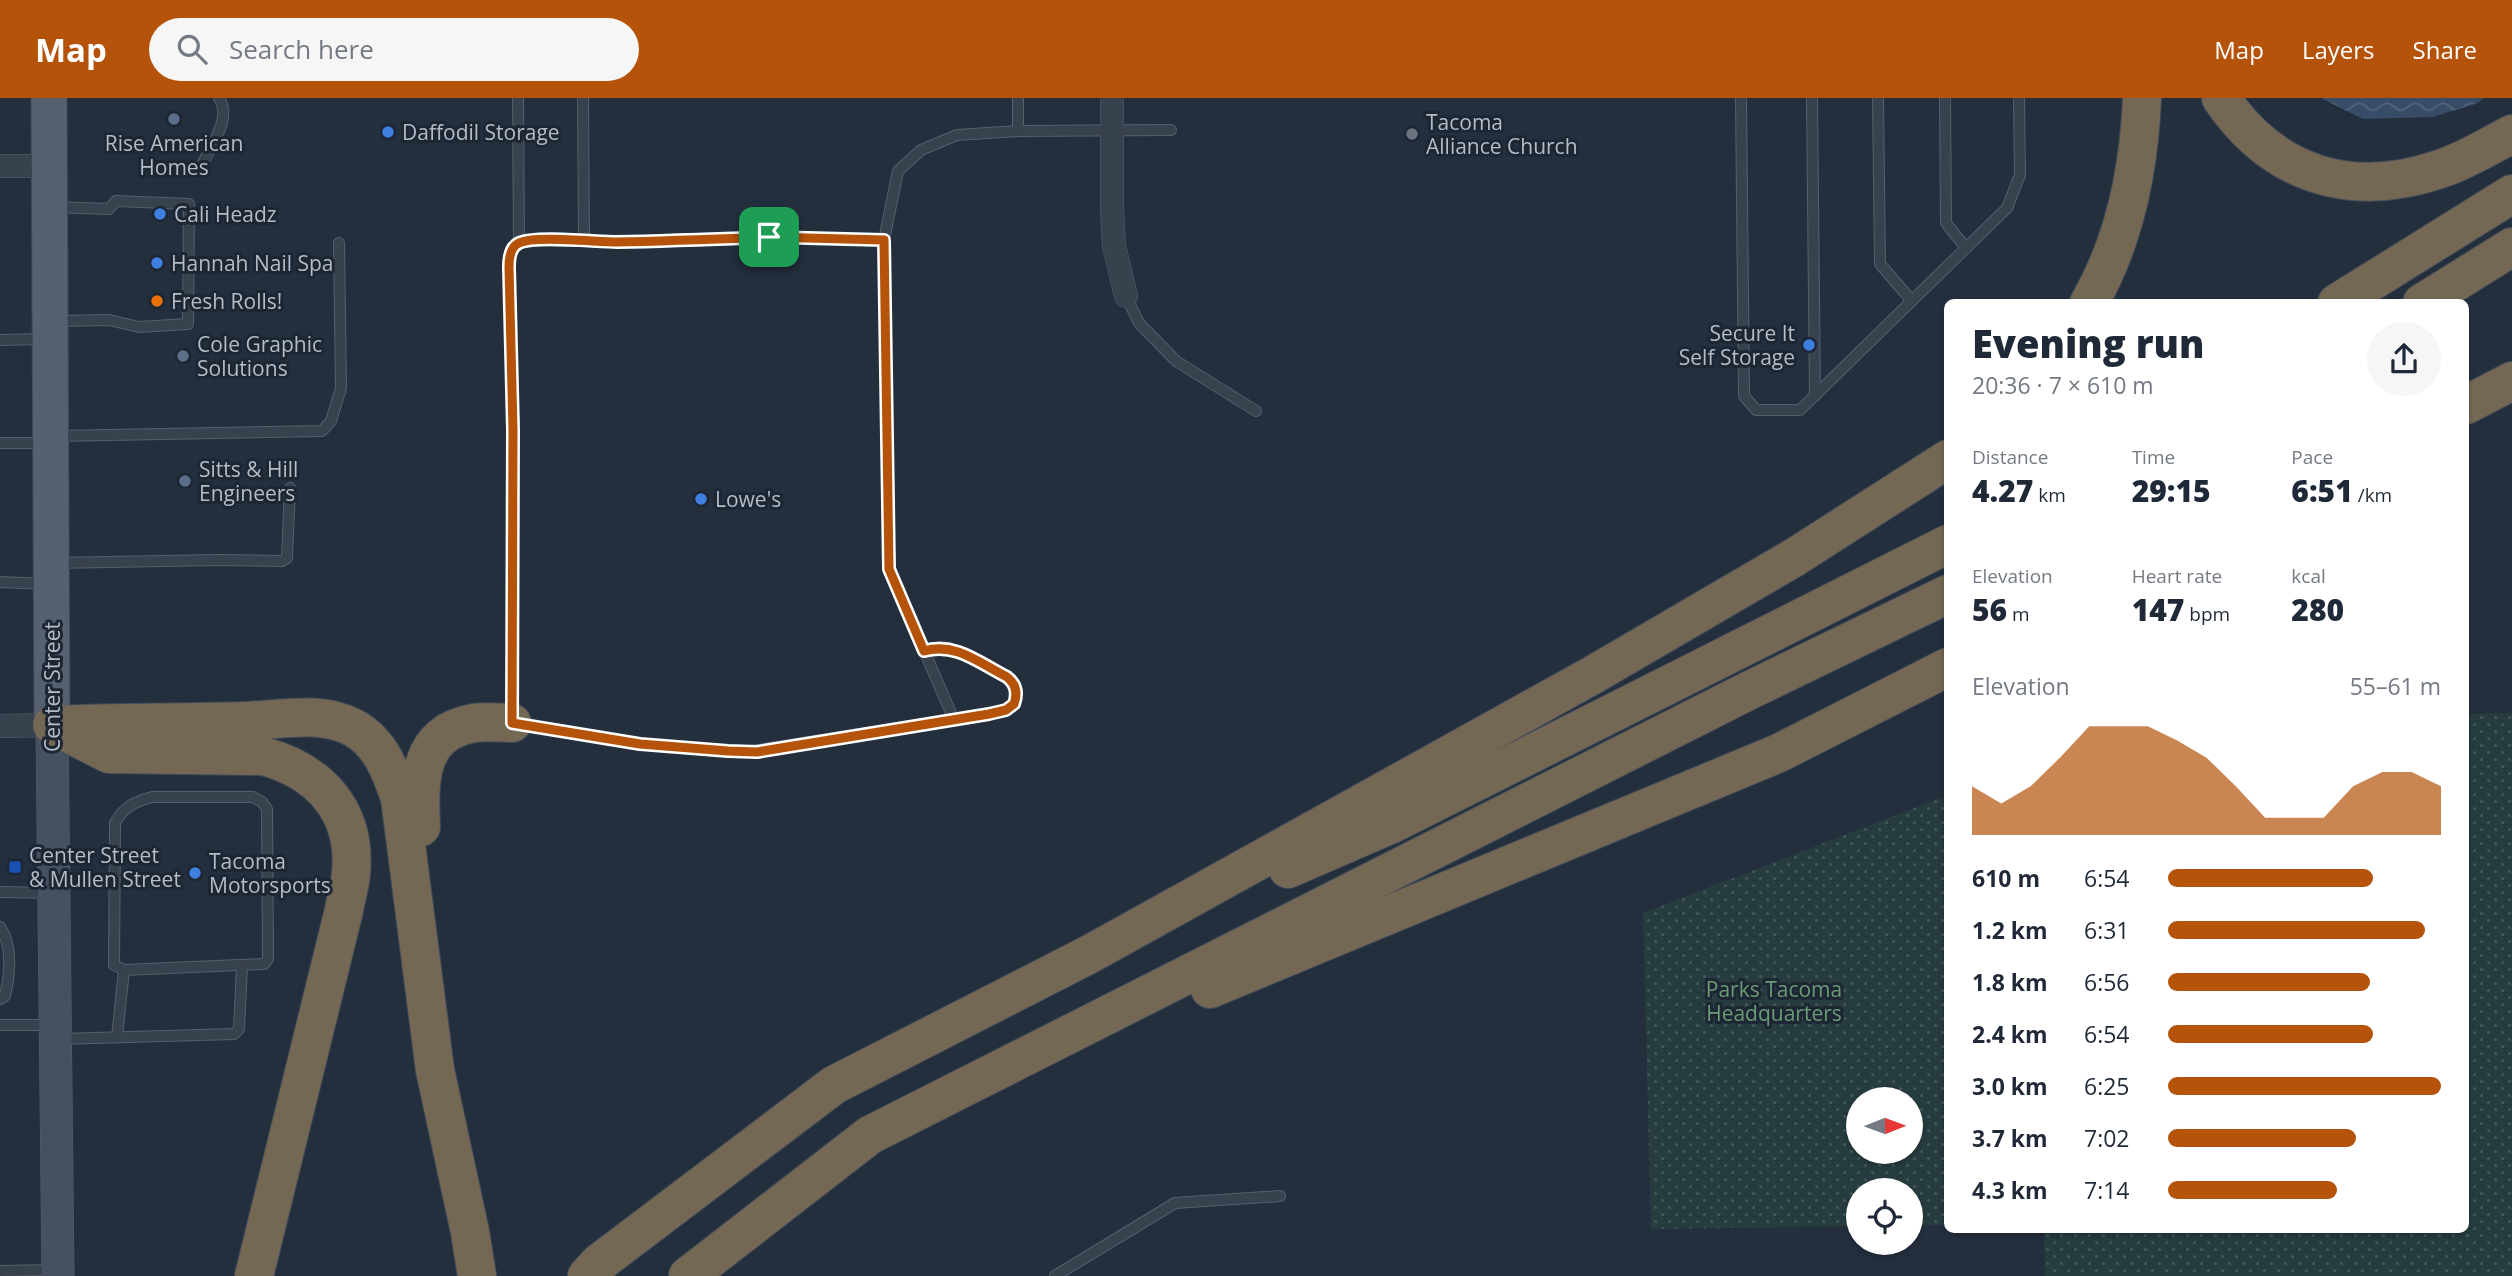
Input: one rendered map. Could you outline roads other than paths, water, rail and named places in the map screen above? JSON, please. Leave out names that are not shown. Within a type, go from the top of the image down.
[{"type":"highway","points":[[2091,299],[2112,253],[2126,213],[2137,162],[2142,98]]},
{"type":"highway","points":[[2111,299],[2132,252],[2149,194],[2156,133],[2153,98]]},
{"type":"highway","points":[[2221,98],[2235,118],[2272,153],[2298,167],[2347,181],[2371,184],[2397,181],[2441,169],[2512,134]]},
{"type":"highway","points":[[2343,299],[2512,194]]},
{"type":"highway","points":[[2428,299],[2512,247]]},
{"type":"highway","points":[[2469,403],[2512,381]]},
{"type":"highway","points":[[1795,557],[1944,462]]},
{"type":"highway","points":[[587,1276],[599,1263],[834,1085],[1090,954],[1591,676],[1944,472]]},
{"type":"highway","points":[[1090,954],[1394,823],[1944,546]]},
{"type":"highway","points":[[688,1276],[870,1135],[1748,691],[1944,596]]},
{"type":"highway","points":[[984,1079],[1315,946],[1779,753],[1944,669]]},
{"type":"highway","points":[[52,725],[139,721],[245,721],[305,717],[330,719],[355,729],[376,746],[389,767],[400,798],[435,1070],[477,1276]]},
{"type":"highway","points":[[413,888],[421,842],[421,776],[425,759],[435,744],[461,726],[512,723]]},
{"type":"highway","points":[[52,725],[108,754],[262,755],[285,762],[311,776],[329,795],[343,816],[349,840],[351,872],[344,910],[254,1276]]},
{"type":"main road","name":"Center Street","points":[[49,98],[48,330],[58,1273]]},
{"type":"street","points":[[1112,98],[1114,246],[1126,296]]},
{"type":"street","points":[[0,166],[50,166]]},
{"type":"street","points":[[0,726],[52,725]]},
{"type":"lane","points":[[203,163],[222,125],[224,105],[219,98]]},
{"type":"lane","points":[[518,98],[519,243],[509,257],[513,430],[512,723],[640,744],[746,752],[954,720],[1010,708],[1015,701],[1015,686],[1009,679],[962,653],[939,647],[924,651]]},
{"type":"lane","points":[[583,98],[584,242]]},
{"type":"lane","points":[[1018,98],[1018,131]]},
{"type":"lane","points":[[1741,98],[1744,396],[1756,410],[1800,410],[2007,208],[2020,175],[2019,98]]},
{"type":"lane","points":[[1812,98],[1815,396]]},
{"type":"lane","points":[[1878,98],[1880,264],[1912,301]]},
{"type":"lane","points":[[1945,98],[1946,223],[1966,248]]},
{"type":"lane","points":[[954,720],[889,569],[884,240],[898,171],[921,150],[957,135],[1018,131],[1171,130]]},
{"type":"lane","points":[[0,340],[109,320],[139,327],[188,324],[189,204],[116,201],[109,209],[50,207]]},
{"type":"lane","points":[[519,243],[536,240],[584,242],[769,237],[884,240]]},
{"type":"lane","points":[[0,443],[323,431],[331,421],[341,388],[339,243]]},
{"type":"lane","points":[[1126,296],[1139,323],[1176,362],[1256,411]]},
{"type":"lane","points":[[0,582],[51,573],[218,560],[282,561],[287,558],[290,488]]},
{"type":"lane","points":[[152,797],[253,797],[262,802],[267,809],[268,958],[264,964],[243,966],[124,970],[114,965],[115,823],[121,813],[138,801],[152,797]]},
{"type":"lane","points":[[0,892],[53,893]]},
{"type":"lane","points":[[0,927],[7,937],[9,963],[8,985],[5,996],[0,999]]},
{"type":"lane","points":[[0,1025],[117,1037],[234,1034],[239,1030],[243,966]]},
{"type":"lane","points":[[117,1037],[124,970]]},
{"type":"lane","points":[[1055,1276],[1175,1203],[1280,1196]]},
{"type":"lane","points":[[0,1271],[58,1273]]},
{"type":"water","points":[[2321,98],[2483,98],[2478,103],[2433,117],[2363,119]]},
{"type":"place","name":"Rise American Homes","points":[[174,119]]},
{"type":"place","name":"Daffodil Storage","points":[[388,132]]},
{"type":"place","name":"Tacoma Alliance Church","points":[[1412,134]]},
{"type":"place","name":"Cali Headz","points":[[160,214]]},
{"type":"place","name":"Hannah Nail Spa","points":[[157,263]]},
{"type":"place","name":"Fresh Rolls!","points":[[157,301]]},
{"type":"place","name":"Secure It Self Storage","points":[[1809,345]]},
{"type":"place","name":"Cole Graphic Solutions","points":[[183,356]]},
{"type":"place","name":"Sitts & Hill Engineers","points":[[185,481]]},
{"type":"place","name":"Lowe's","points":[[701,499]]},
{"type":"place","name":"Center Street & Mullen Street","points":[[15,867]]},
{"type":"place","name":"Tacoma Motorsports","points":[[195,873]]},
{"type":"park label","name":"Parks Tacoma Headquarters","points":[[1774,1001]]}]
